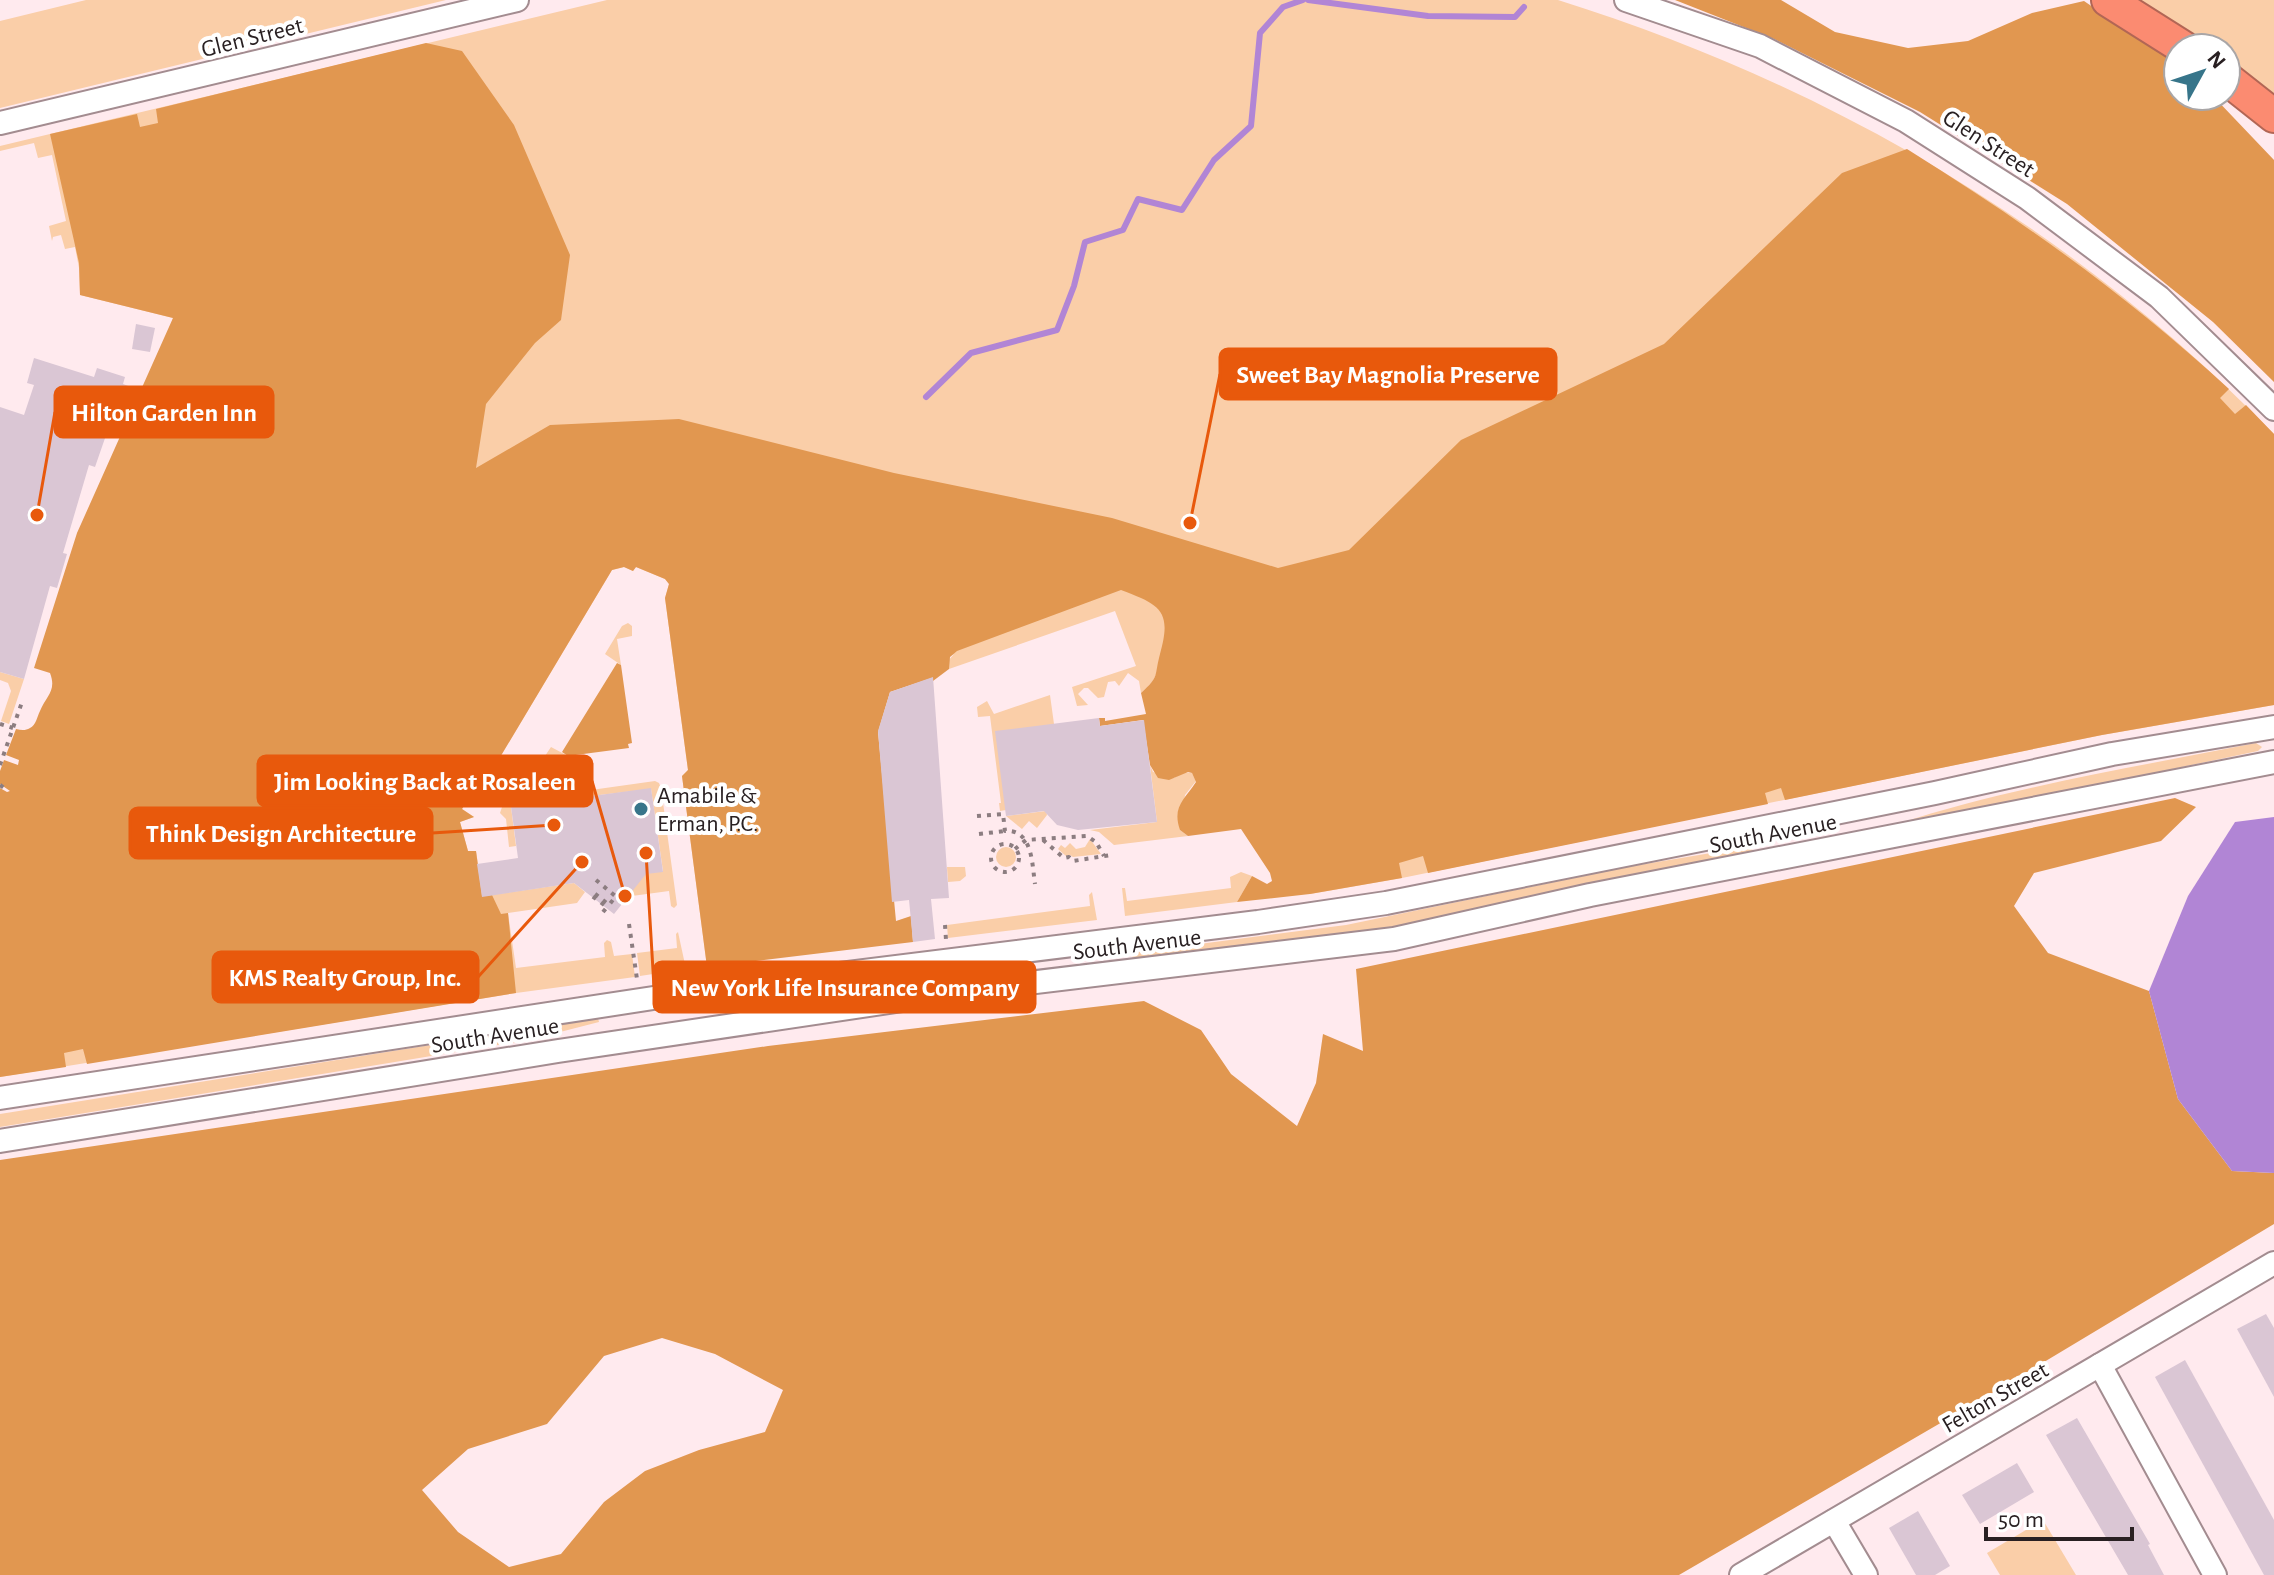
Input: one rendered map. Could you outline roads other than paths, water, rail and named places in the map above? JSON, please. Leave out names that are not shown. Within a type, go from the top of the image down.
[{"type":"highway","points":[[2108,0],[2162,34]]},
{"type":"highway","points":[[2242,91],[2274,116]]},
{"type":"street","name":"Glen Street","points":[[0,123],[517,0]]},
{"type":"street","name":"Glen Street","points":[[1626,0],[1760,46],[1906,121],[2027,198],[2159,297],[2274,409]]},
{"type":"street","name":"South Avenue","points":[[0,1098],[686,993],[1258,922],[1386,903],[1935,793],[2112,754],[2274,727]]},
{"type":"street","name":"South Avenue","points":[[0,1141],[558,1051],[924,997],[1394,939],[1590,895],[2274,762]]},
{"type":"street","name":"Felton Street","points":[[1741,1575],[2274,1263]]},
{"type":"street","points":[[2100,1365],[2215,1575]]},
{"type":"street","points":[[1834,1521],[1866,1575]]},
{"type":"waterway","points":[[926,397],[971,353],[1057,330],[1074,286],[1085,242],[1123,230],[1138,199],[1182,210],[1214,160],[1251,126],[1260,33],[1283,7],[1303,0]]},
{"type":"waterway","points":[[1308,0],[1428,16],[1515,17],[1524,7]]},
{"type":"place","name":"Hilton Garden Inn","points":[[37,515]]},
{"type":"place","name":"Sweet Bay Magnolia Preserve","points":[[1190,523]]},
{"type":"place","name":"Amabile & Erman, P.C.","points":[[641,809]]},
{"type":"place","name":"Think Design Architecture","points":[[554,825]]},
{"type":"place","name":"New York Life Insurance Company","points":[[646,853]]},
{"type":"place","name":"KMS Realty Group, Inc.","points":[[582,862]]},
{"type":"place","name":"Jim Looking Back at Rosaleen","points":[[625,896]]}]
